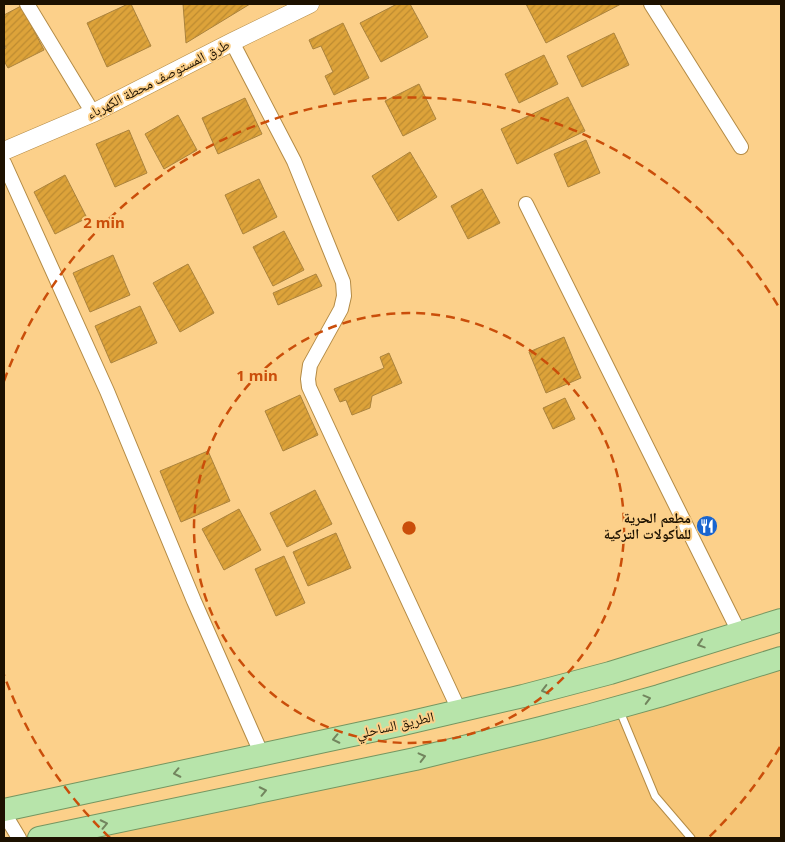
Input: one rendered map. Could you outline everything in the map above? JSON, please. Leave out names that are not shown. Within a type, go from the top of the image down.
[{"type":"highway","name":"الطريق الساحلي","points":[[4,812],[523,696],[610,673],[781,620]]},
{"type":"highway","points":[[39,838],[415,759],[659,696],[781,658]]},
{"type":"street","points":[[27,4],[93,113]]},
{"type":"street","name":"طرق المستوصف محطة الكهرباء","points":[[4,151],[93,113],[310,4]]},
{"type":"street","points":[[651,4],[741,147]]},
{"type":"street","points":[[232,42],[294,161],[343,282],[344,296],[341,309],[310,364],[308,379],[310,387],[459,710]]},
{"type":"street","points":[[4,163],[107,391],[190,593],[262,755]]},
{"type":"street","points":[[526,204],[739,632]]},
{"type":"street","points":[[4,812],[19,838]]},
{"type":"lane","points":[[618,707],[655,796],[691,838]]},
{"type":"shaded area","points":[[781,658],[781,838],[39,838],[136,817]]},
{"type":"building","points":[[131,4],[151,46],[107,67],[87,23]]},
{"type":"building","points":[[183,4],[250,4],[186,43]]},
{"type":"building","points":[[397,4],[410,4],[428,37],[381,62],[360,23]]},
{"type":"building","points":[[526,4],[621,4],[546,43]]},
{"type":"building","points":[[21,6],[44,50],[8,68],[4,61],[4,49],[6,48],[4,43],[4,15]]},
{"type":"building","points":[[343,23],[369,78],[334,95],[325,76],[333,72],[321,46],[313,49],[309,40]]},
{"type":"building","points":[[614,33],[629,65],[582,87],[567,56]]},
{"type":"building","points":[[544,55],[558,84],[519,103],[505,74]]},
{"type":"building","points":[[419,84],[436,119],[403,136],[385,101]]},
{"type":"building","points":[[568,97],[585,131],[517,164],[501,129]]},
{"type":"building","points":[[245,98],[262,134],[218,154],[202,118]]},
{"type":"building","points":[[178,115],[197,150],[164,169],[145,134]]},
{"type":"building","points":[[129,130],[147,173],[115,187],[96,144]]},
{"type":"building","points":[[586,140],[600,173],[568,187],[554,154]]},
{"type":"building","points":[[410,152],[437,197],[398,221],[372,176]]},
{"type":"building","points":[[65,175],[87,218],[55,234],[34,192]]},
{"type":"building","points":[[259,179],[277,217],[243,234],[225,195]]},
{"type":"building","points":[[482,189],[500,223],[468,239],[451,206]]},
{"type":"building","points":[[284,231],[304,270],[273,286],[253,247]]},
{"type":"building","points":[[113,255],[130,295],[90,312],[73,273]]},
{"type":"building","points":[[188,264],[214,313],[180,332],[153,283]]},
{"type":"building","points":[[316,274],[322,286],[278,305],[273,293]]},
{"type":"building","points":[[140,306],[157,343],[111,363],[95,326]]},
{"type":"building","points":[[564,337],[581,378],[546,393],[529,352]]},
{"type":"building","points":[[389,353],[402,383],[372,396],[370,408],[352,415],[346,400],[340,402],[334,389],[384,368],[380,357]]},
{"type":"building","points":[[300,395],[318,435],[283,451],[265,411]]},
{"type":"building","points":[[565,398],[575,419],[553,429],[543,408]]},
{"type":"building","points":[[208,451],[230,501],[181,522],[160,471]]},
{"type":"building","points":[[315,490],[332,524],[287,547],[270,513]]},
{"type":"building","points":[[239,509],[261,550],[224,570],[202,529]]},
{"type":"building","points":[[336,533],[351,568],[308,586],[293,552]]},
{"type":"building","points":[[284,556],[305,603],[276,616],[255,569]]},
{"type":"place","name":"مطعم الحرية للمأكولات التركية","points":[[707,526]]}]
